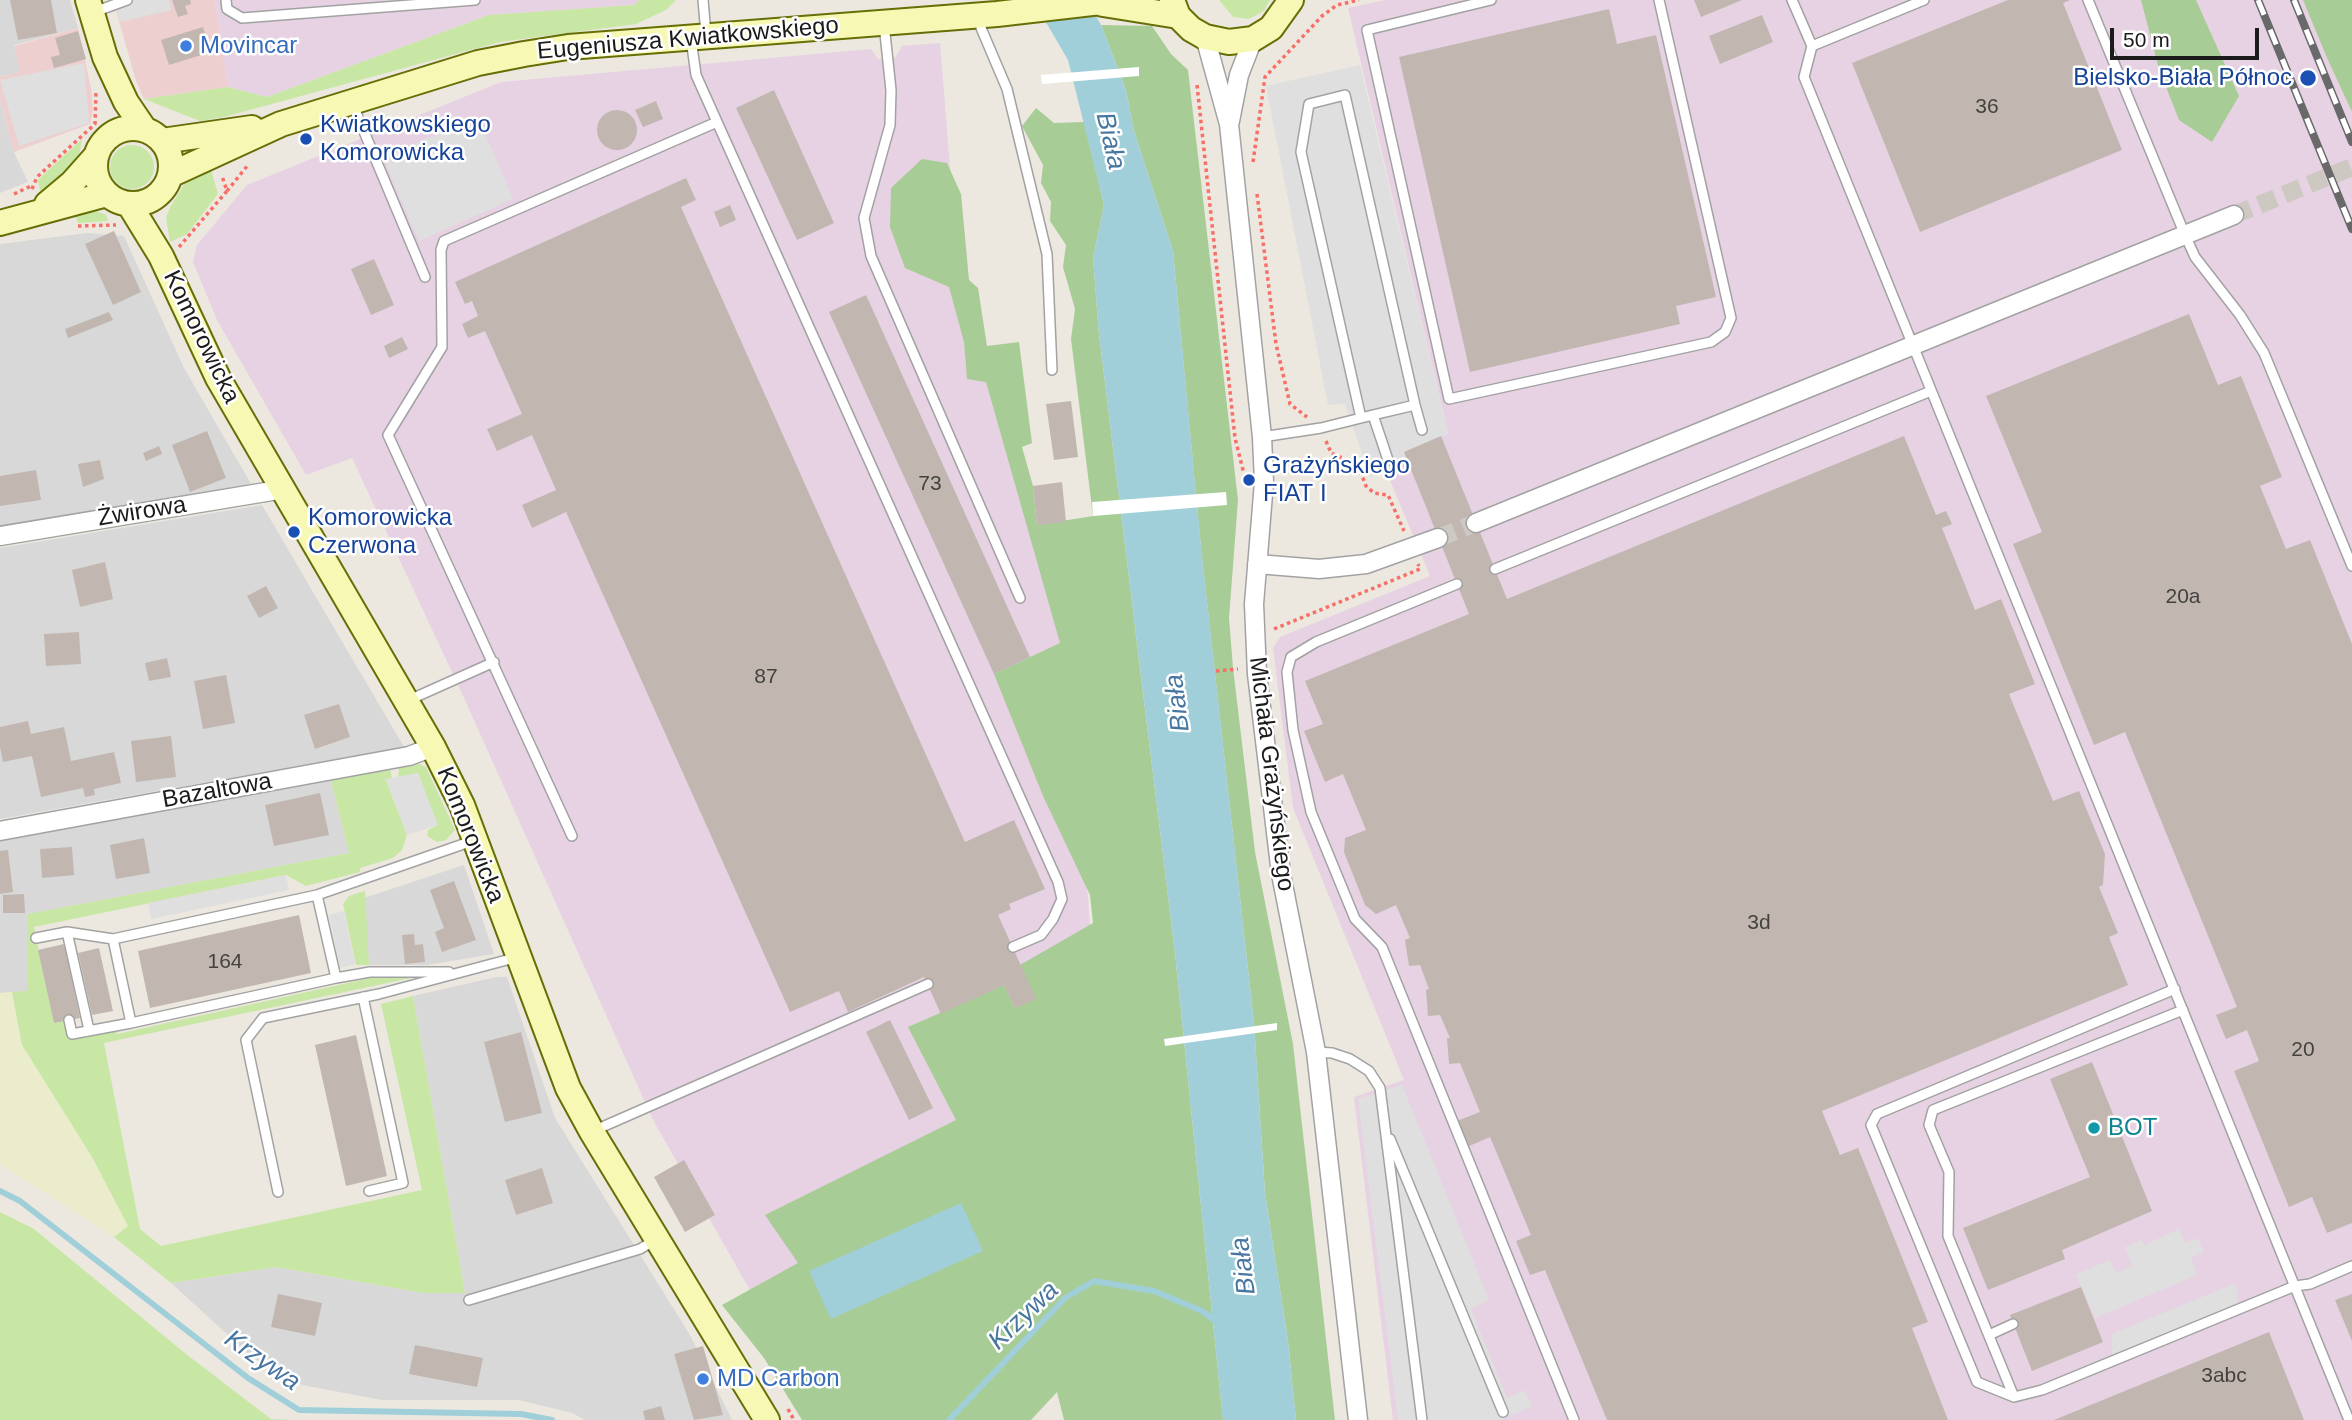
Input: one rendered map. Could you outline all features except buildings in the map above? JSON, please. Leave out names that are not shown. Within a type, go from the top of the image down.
[{"type":"street","points":[[1175,8],[1205,37],[1229,42],[1253,40],[1271,28],[1291,0]]},
{"type":"street","name":"Eugeniusza Kwiatkowskiego","points":[[164,185],[281,124],[501,59],[568,47],[989,15],[1111,2],[1175,8]]},
{"type":"street","points":[[0,223],[38,211],[118,199],[145,202],[164,185],[168,152],[126,102],[105,57],[90,6]]},
{"type":"street","name":"Michała Grażyńskiego","points":[[1205,37],[1229,124],[1262,437],[1264,482],[1256,564],[1254,638],[1280,861],[1316,1052],[1358,1420]]},
{"type":"street","name":"Michała Grażyńskiego","points":[[1229,124],[1239,75],[1253,40]]},
{"type":"street","points":[[105,57],[110,109],[96,176],[118,199]]},
{"type":"street","name":"Eugeniusza Kwiatkowskiego","points":[[153,136],[281,124]]},
{"type":"street","points":[[38,211],[72,183],[101,147],[124,129],[153,136]]},
{"type":"street","name":"Komorowicka","points":[[161,256],[164,185]]},
{"type":"street","name":"Komorowicka","points":[[118,199],[161,256],[219,378],[433,747],[475,840],[549,1043],[592,1132],[767,1420]]},
{"type":"street","points":[[1476,523],[2234,215]]},
{"type":"street","name":"Żwirowa","points":[[0,536],[284,489]]},
{"type":"street","points":[[1256,564],[1319,569],[1366,564],[1438,538]]},
{"type":"street","name":"Bazaltowa","points":[[0,831],[409,757],[433,747]]},
{"type":"lane","points":[[90,6],[127,0]]},
{"type":"lane","points":[[226,0],[227,9],[242,18],[475,0]]},
{"type":"lane","points":[[703,0],[696,75],[1058,882],[1062,899],[1054,919],[1041,935],[1013,947]]},
{"type":"lane","points":[[1491,0],[1367,30],[1449,399],[1712,342],[1725,332],[1731,318],[1659,0]]},
{"type":"lane","points":[[1792,0],[1812,46],[1804,77],[2349,1420]]},
{"type":"lane","points":[[1812,46],[1924,0]]},
{"type":"lane","points":[[2088,0],[2195,257],[2240,315],[2264,353],[2352,566]]},
{"type":"lane","points":[[989,15],[981,28],[1007,89],[1047,254],[1052,370]]},
{"type":"lane","points":[[884,22],[891,90],[890,125],[864,218],[871,256],[1020,597]]},
{"type":"lane","points":[[1361,418],[1301,152],[1309,104],[1345,94],[1422,430]]},
{"type":"lane","points":[[351,102],[425,277]]},
{"type":"lane","points":[[572,836],[388,435],[442,348],[441,250],[444,241],[717,122]]},
{"type":"lane","points":[[1495,569],[1931,391]]},
{"type":"lane","points":[[1262,437],[1321,428],[1415,405]]},
{"type":"lane","points":[[1373,415],[1388,460]]},
{"type":"lane","points":[[1457,584],[1316,642],[1292,657],[1287,672],[1293,730],[1311,812],[1355,919],[1382,947],[1574,1420]]},
{"type":"lane","points":[[407,702],[494,662]]},
{"type":"lane","points":[[36,938],[68,932],[113,939],[317,895],[475,840]]},
{"type":"lane","points":[[317,895],[336,978]]},
{"type":"lane","points":[[68,932],[89,1030]]},
{"type":"lane","points":[[113,939],[131,1023]]},
{"type":"lane","points":[[278,1192],[246,1040],[263,1018],[363,998],[518,957]]},
{"type":"lane","points":[[69,1020],[72,1034],[370,972],[462,972]]},
{"type":"lane","points":[[592,1132],[928,984]]},
{"type":"lane","points":[[2175,989],[1877,1114],[1871,1125],[1977,1382],[2014,1397],[2042,1390],[2295,1286],[2311,1284],[2352,1266]]},
{"type":"lane","points":[[363,998],[403,1183],[369,1191]]},
{"type":"lane","points":[[2014,1397],[1948,1236],[1949,1172],[1929,1125],[1933,1110],[2183,1010]]},
{"type":"lane","points":[[1316,1052],[1332,1053],[1350,1059],[1376,1080],[1380,1088],[1422,1420]]},
{"type":"lane","points":[[1385,1128],[1503,1412]]},
{"type":"lane","points":[[469,1300],[640,1249],[657,1239]]},
{"type":"lane","points":[[1989,1335],[2013,1324]]},
{"type":"path","points":[[1255,174],[1253,160],[1265,77],[1336,3],[1359,0]]},
{"type":"path","points":[[227,191],[255,156],[243,160]]},
{"type":"path","points":[[7,198],[31,186]]},
{"type":"path","points":[[1256,187],[1276,344],[1290,404],[1321,428],[1331,453],[1357,464],[1366,486],[1374,493],[1388,495],[1420,569],[1272,629],[1271,641]]},
{"type":"path","points":[[1216,671],[1240,668]]},
{"type":"shaded area","points":[[0,0],[70,0],[78,28],[14,45],[21,72],[0,77]]},
{"type":"shaded area","points":[[113,0],[215,0],[228,87],[144,99],[136,81]]},
{"type":"shaded area","points":[[113,0],[168,0],[172,10],[120,22]]},
{"type":"shaded area","points":[[215,0],[639,0],[636,5],[489,15],[267,97],[228,87]]},
{"type":"shaded area","points":[[1385,0],[2303,0],[2352,112],[2352,1420],[1393,1420],[1354,1097],[1404,1080],[1293,808],[1273,648],[1280,637],[1430,576],[1386,471],[1407,461],[1404,452],[1448,433],[1348,8]]},
{"type":"shaded area","points":[[78,28],[91,88],[93,111],[90,124],[14,152],[0,99],[0,77],[20,72],[14,46]]},
{"type":"shaded area","points":[[940,43],[967,379],[986,381],[1061,643],[1088,897],[1107,1243],[824,1420],[653,1120],[464,698],[352,458],[306,475],[217,320],[193,262],[197,245],[247,185],[501,82],[871,49],[878,59],[895,58],[902,46]]},
{"type":"shaded area","points":[[84,63],[89,123],[19,146],[0,80]]},
{"type":"shaded area","points":[[1360,65],[1448,434],[1404,452],[1407,461],[1370,477],[1345,404],[1328,405],[1266,86]]},
{"type":"shaded area","points":[[0,99],[14,152],[28,182],[0,193]]},
{"type":"shaded area","points":[[478,117],[513,199],[419,241],[383,157]]},
{"type":"shaded area","points":[[87,233],[124,236],[184,368],[251,484],[0,527],[0,244]]},
{"type":"shaded area","points":[[262,505],[404,747],[0,819],[0,548]]},
{"type":"shaded area","points":[[418,773],[438,825],[407,835],[386,779]]},
{"type":"shaded area","points":[[331,781],[349,853],[29,914],[27,992],[0,993],[0,841]]},
{"type":"shaded area","points":[[464,865],[494,954],[427,965],[369,965],[364,898]]},
{"type":"shaded area","points":[[286,875],[289,890],[151,919],[148,903]]},
{"type":"shaded area","points":[[344,911],[355,964],[340,968],[329,915]]},
{"type":"shaded area","points":[[496,977],[507,977],[555,1118],[690,1335],[732,1420],[585,1420],[572,1413],[519,1400],[382,1400],[302,1385],[252,1357],[171,1283],[276,1267],[423,1293],[465,1293],[413,996]]},
{"type":"shaded area","points":[[1402,1085],[1489,1300],[1471,1309],[1507,1398],[1525,1390],[1532,1406],[1501,1420],[1398,1420],[1358,1099]]},
{"type":"shaded area","points":[[2179,1229],[2185,1243],[2198,1238],[2204,1252],[2191,1258],[2197,1275],[2095,1318],[2076,1274],[2110,1260],[2116,1273],[2132,1266],[2125,1247],[2142,1240],[2144,1245]]},
{"type":"shaded area","points":[[2236,1283],[2238,1309],[2112,1361],[2112,1334]]},
{"type":"green space","points":[[639,0],[676,0],[666,10],[636,24],[500,42],[224,117],[200,121],[144,99],[228,87],[267,97],[489,15],[635,5]]},
{"type":"green space","points":[[1219,0],[1270,0],[1264,11],[1249,19],[1233,17]]},
{"type":"green space","points":[[2141,0],[2196,0],[2239,96],[2212,142],[2179,120],[2159,69]]},
{"type":"green space","points":[[2303,0],[2352,0],[2352,112],[2328,60]]},
{"type":"green space","points":[[1101,25],[1152,26],[1171,54],[1188,70],[1238,500],[1229,618],[1233,668],[1255,852],[1293,1044],[1335,1420],[1296,1420],[1288,1341],[1265,1193],[1254,1023],[1201,548],[1173,251],[1134,131],[1126,90]]},
{"type":"green space","points":[[1036,108],[1054,123],[1084,122],[1104,205],[1093,258],[1099,334],[1175,953],[1223,1420],[1064,1420],[1057,1392],[1031,1420],[802,1420],[764,1358],[722,1305],[798,1263],[765,1215],[956,1120],[908,1027],[1004,985],[1015,1008],[1035,999],[1020,965],[1093,923],[1090,895],[1043,796],[994,674],[1060,643],[986,382],[967,379],[964,342],[949,287],[905,268],[890,227],[891,188],[922,159],[947,163],[961,194],[969,280],[978,288],[987,346],[1019,342],[1032,443],[1022,447],[1033,486],[1037,525],[1093,516],[1071,339],[1075,309],[1063,267],[1066,245],[1050,221],[1051,202],[1041,183],[1043,165],[1022,126]]},
{"type":"green space","points":[[82,139],[78,161],[41,195],[38,181]]},
{"type":"green space","points":[[132,145],[148,151],[154,167],[148,183],[132,189],[116,183],[110,167],[116,151]]},
{"type":"green space","points":[[209,163],[218,194],[187,234],[170,242],[166,218],[170,207],[189,177]]},
{"type":"green space","points":[[91,209],[106,215],[108,221],[78,223],[75,214]]},
{"type":"green space","points":[[415,762],[426,767],[455,830],[446,840],[437,842],[427,836],[428,830],[437,825],[418,773],[398,777],[399,769],[394,767]]},
{"type":"green space","points":[[390,768],[392,778],[386,780],[407,835],[402,850],[393,858],[360,868],[360,872],[306,886],[286,875],[34,927],[54,1023],[66,1021],[70,1036],[115,1027],[117,1034],[370,978],[411,978],[104,1043],[140,1229],[161,1246],[422,1190],[381,1004],[413,996],[465,1293],[423,1293],[276,1267],[171,1283],[114,1237],[128,1226],[92,1157],[22,1045],[12,992],[27,991],[28,914],[349,853],[331,781]]},
{"type":"green space","points":[[365,891],[369,965],[356,965],[343,904],[349,896]]},
{"type":"green space","points":[[12,992],[22,1045],[92,1157],[128,1227],[114,1237],[0,1164],[0,993]]},
{"type":"green space","points":[[0,1212],[34,1229],[186,1354],[271,1419],[296,1420],[0,1420]]},
{"type":"water","name":"Biała","points":[[1033,0],[1087,0],[1101,25],[1126,90],[1134,131],[1173,251],[1201,547],[1254,1023],[1265,1193],[1288,1341],[1296,1420],[1223,1420],[1175,953],[1099,334],[1093,258],[1104,205],[1068,60]]},
{"type":"water","points":[[961,1203],[983,1251],[831,1319],[809,1271]]},
{"type":"pier","points":[[1139,67],[1139,76],[1042,84],[1041,75]]},
{"type":"pier","points":[[1226,492],[1227,505],[1093,516],[1092,502]]},
{"type":"pier","points":[[1277,1023],[1277,1030],[1165,1046],[1164,1039]]},
{"type":"waterway","name":"Krzywa","points":[[0,1191],[20,1201],[248,1378],[299,1410],[521,1414],[552,1420]]},
{"type":"waterway","name":"Krzywa","points":[[949,1420],[1065,1298],[1094,1281],[1154,1291],[1202,1311],[1221,1325]]},
{"type":"tunnel","points":[[2234,215],[2352,167]]},
{"type":"tunnel","points":[[1438,538],[1476,523]]},
{"type":"railway","points":[[2258,0],[2352,229]]},
{"type":"railway","points":[[2294,0],[2352,142]]},
{"type":"place","name":"Movincar","points":[[186,46]]},
{"type":"place","name":"Bielsko-Biała Północ","points":[[2308,78]]},
{"type":"place","name":"Kwiatkowskiego Komorowicka","points":[[306,139]]},
{"type":"place","name":"Grażyńskiego FIAT I","points":[[1249,480]]},
{"type":"place","name":"Komorowicka Czerwona","points":[[294,532]]},
{"type":"place","name":"BOT","points":[[2094,1128]]},
{"type":"place","name":"MD Carbon","points":[[703,1379]]}]
